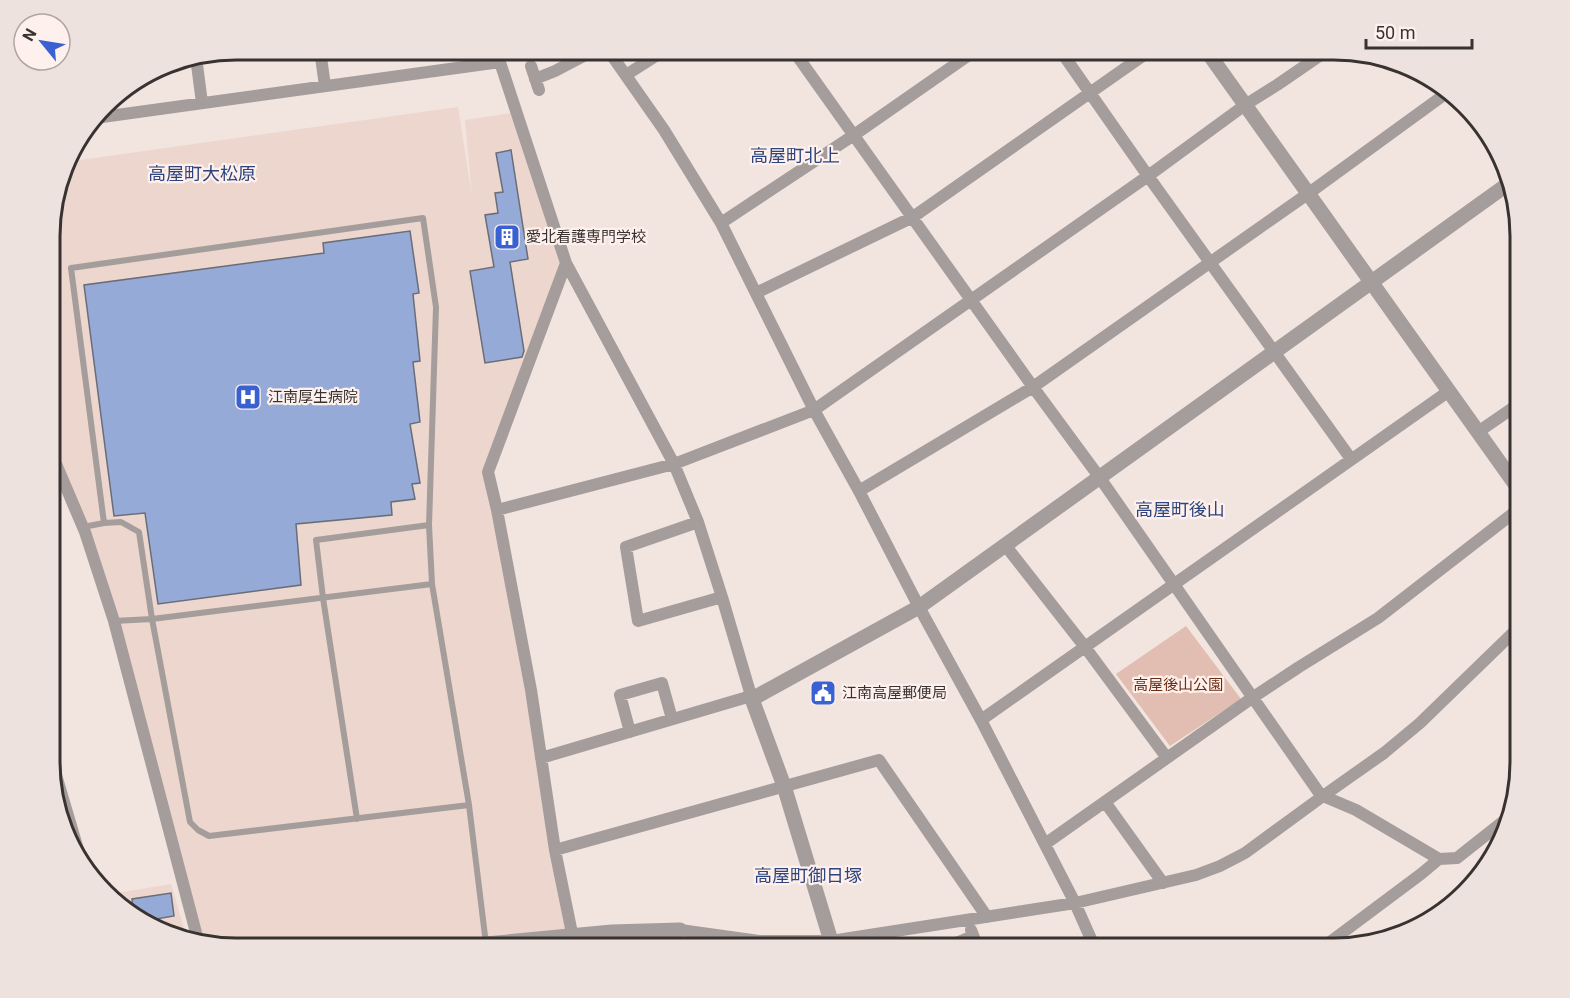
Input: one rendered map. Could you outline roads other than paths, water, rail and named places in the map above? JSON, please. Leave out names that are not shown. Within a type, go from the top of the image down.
[{"type":"street","points":[[321,60],[325,86]]},
{"type":"street","points":[[108,116],[325,86],[475,60]]},
{"type":"street","points":[[499,60],[566,263],[674,464],[698,522],[751,698],[784,786],[830,938]]},
{"type":"street","points":[[531,66],[537,84],[576,60]]},
{"type":"street","points":[[615,60],[664,130],[721,223],[814,410],[981,720],[1076,903],[1091,938]]},
{"type":"street","points":[[626,75],[649,60]]},
{"type":"street","points":[[800,60],[1032,387],[1100,478],[1322,796],[1356,810],[1439,859],[1457,858],[1498,825]]},
{"type":"street","points":[[721,223],[962,60]]},
{"type":"street","points":[[1067,60],[1351,459]]},
{"type":"street","points":[[756,293],[913,217],[1137,60]]},
{"type":"street","points":[[1213,60],[1510,476]]},
{"type":"street","points":[[497,510],[674,464],[814,410],[1148,176],[1245,105],[1313,60]]},
{"type":"street","points":[[197,64],[202,103]]},
{"type":"street","points":[[859,491],[1032,387],[1441,97]]},
{"type":"street","points":[[541,758],[751,698],[919,608],[1503,187]]},
{"type":"street","points":[[566,263],[488,472],[531,690],[555,850],[573,938]]},
{"type":"street","points":[[981,720],[1449,391]]},
{"type":"street","points":[[1478,432],[1510,410]]},
{"type":"street","points":[[60,474],[82,527],[114,621],[196,933]]},
{"type":"street","points":[[1045,844],[1252,698],[1378,618],[1510,516]]},
{"type":"street","points":[[698,522],[626,547],[639,621],[722,597]]},
{"type":"street","points":[[1005,545],[1085,647],[1167,758]]},
{"type":"street","points":[[870,938],[1076,903],[1196,875],[1220,866],[1245,854],[1384,753],[1420,723],[1510,636]]},
{"type":"street","points":[[630,732],[620,695],[662,683],[672,719]]},
{"type":"street","points":[[555,850],[879,760],[987,917]]},
{"type":"street","points":[[1105,802],[1163,883]]},
{"type":"street","points":[[1486,836],[1491,841]]},
{"type":"street","points":[[1335,938],[1439,859]]},
{"type":"street","points":[[967,920],[973,936],[968,938]]},
{"type":"street","points":[[599,938],[642,931],[680,930],[737,938]]},
{"type":"lane","points":[[104,523],[71,268],[423,218],[436,308],[429,525],[432,584],[469,805],[485,938]]},
{"type":"lane","points":[[82,527],[121,522],[139,532],[152,619],[190,822],[198,830],[209,836],[469,805]]},
{"type":"lane","points":[[357,819],[316,540],[429,525]]},
{"type":"lane","points":[[114,621],[152,619],[432,584]]},
{"type":"place","name":"愛北看護専門学校","points":[[507,237]]},
{"type":"place","name":"江南厚生病院","points":[[248,397]]},
{"type":"place","name":"江南高屋郵便局","points":[[823,693]]},
{"type":"district","name":"高屋町北上","points":[[795,156]]},
{"type":"district","name":"高屋町大松原","points":[[202,174]]},
{"type":"district","name":"高屋町後山","points":[[1180,510]]},
{"type":"district","name":"高屋町御日塚","points":[[808,876]]},
{"type":"park label","name":"高屋後山公園","points":[[1178,685]]}]
